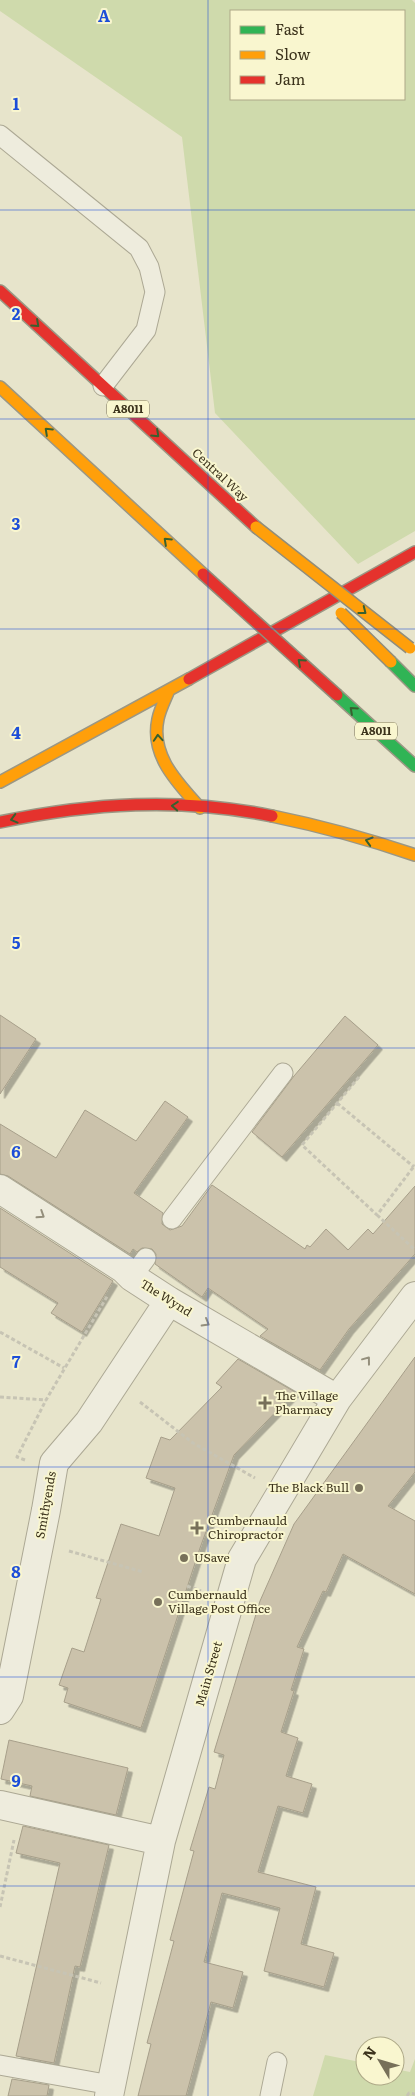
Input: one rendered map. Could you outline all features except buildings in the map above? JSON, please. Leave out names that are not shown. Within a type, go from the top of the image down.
[{"type":"main road","name":"Central Way","points":[[0,291],[256,527],[415,686]]},
{"type":"main road","name":"A8011","points":[[0,387],[415,766]]},
{"type":"main road","points":[[256,527],[413,650]]},
{"type":"main road","points":[[0,782],[415,552]]},
{"type":"main road","points":[[168,690],[157,723],[160,757],[177,783],[200,808]]},
{"type":"main road","points":[[0,822],[57,810],[110,804],[225,808],[297,820],[415,856]]},
{"type":"street","name":"The Wynd","points":[[0,1189],[134,1268],[169,1301],[337,1399]]},
{"type":"street","name":"Main Street","points":[[110,2091],[161,1841],[242,1559],[337,1399],[415,1296]]},
{"type":"street","name":"Smithyends","points":[[0,1710],[9,1696],[54,1463],[89,1422],[169,1301]]},
{"type":"street","points":[[10,1807],[161,1841]]},
{"type":"lane","points":[[0,135],[139,248],[149,267],[154,292],[146,330],[103,386]]},
{"type":"lane","points":[[172,1220],[283,1072]]},
{"type":"lane","points":[[270,2096],[277,2062]]},
{"type":"lane","points":[[0,2065],[110,2091]]},
{"type":"path","points":[[359,1077],[302,1145],[415,1250]]},
{"type":"path","points":[[337,1103],[414,1166],[377,1215]]},
{"type":"path","points":[[53,1468],[17,1457],[64,1368],[134,1268]]},
{"type":"path","points":[[0,1332],[64,1368]]},
{"type":"path","points":[[115,1382],[193,1443],[281,1494]]},
{"type":"path","points":[[0,1397],[46,1400]]},
{"type":"path","points":[[39,1542],[143,1572]]},
{"type":"path","points":[[0,1908],[10,1807]]},
{"type":"path","points":[[0,1956],[130,1991]]},
{"type":"path","points":[[407,2096],[409,2093],[415,2094]]},
{"type":"green space","points":[[0,0],[412,0],[415,3],[415,531],[358,564],[215,413],[182,137],[0,11]]},
{"type":"green space","points":[[325,2055],[355,2061],[355,2086],[405,2086],[405,2071],[410,2072],[415,2059],[415,2096],[313,2096]]},
{"type":"traffic: fast","points":[[391,662],[415,686]]},
{"type":"traffic: fast","points":[[337,695],[415,766]]},
{"type":"traffic: slow","points":[[0,387],[203,574]]},
{"type":"traffic: slow","points":[[256,527],[410,648]]},
{"type":"traffic: slow","points":[[341,613],[391,662]]},
{"type":"traffic: slow","points":[[0,782],[189,679]]},
{"type":"traffic: slow","points":[[169,690],[158,719],[158,745],[162,757],[175,779],[200,808]]},
{"type":"traffic: slow","points":[[272,816],[344,833],[415,855]]},
{"type":"traffic: jam","points":[[0,291],[256,527]]},
{"type":"traffic: jam","points":[[189,679],[415,552]]},
{"type":"traffic: jam","points":[[203,574],[337,695]]},
{"type":"traffic: jam","points":[[0,822],[68,810],[136,805],[203,806],[272,816]]},
{"type":"place","name":"The Village Pharmacy","points":[[265,1403]]},
{"type":"place","name":"The Black Bull","points":[[359,1488]]},
{"type":"place","name":"Cumbernauld Chiropractor","points":[[197,1528]]},
{"type":"place","name":"USave","points":[[184,1558]]},
{"type":"place","name":"Cumbernauld Village Post Office","points":[[158,1602]]}]
